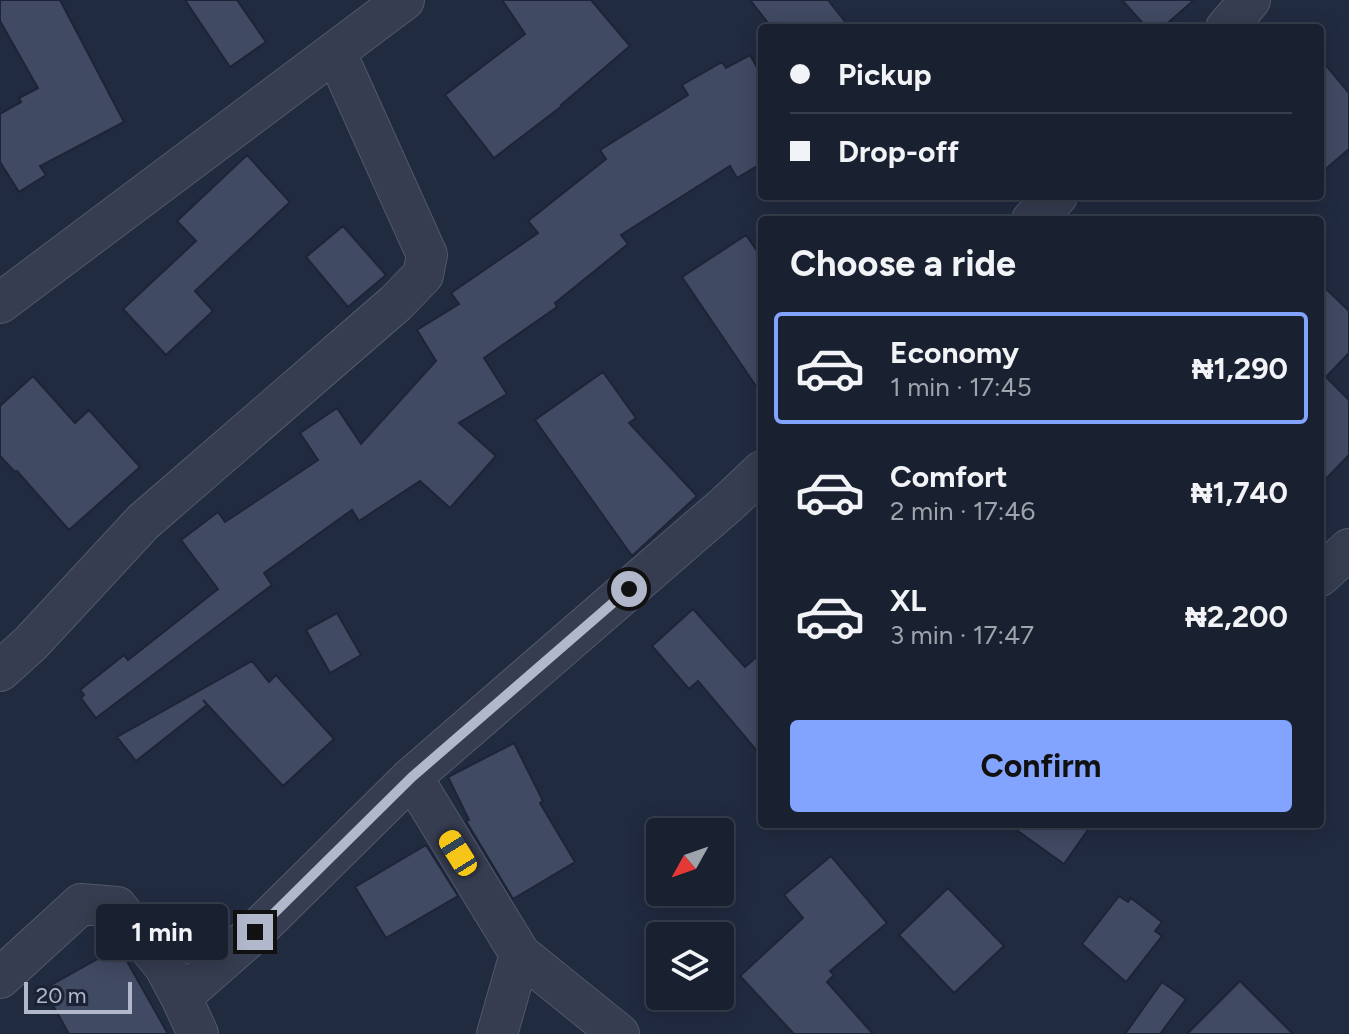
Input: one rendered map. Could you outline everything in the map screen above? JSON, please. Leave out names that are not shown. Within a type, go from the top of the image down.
[{"type":"street","points":[[0,303],[404,0]]},
{"type":"street","points":[[1229,24],[1250,0]]},
{"type":"street","points":[[0,671],[31,643],[143,522],[396,303],[423,275],[427,255],[336,53]]},
{"type":"street","points":[[1036,216],[1053,200]]},
{"type":"street","points":[[181,997],[255,932],[412,777],[758,475]]},
{"type":"street","points":[[1324,572],[1349,549]]},
{"type":"street","points":[[412,777],[520,954],[619,1034]]},
{"type":"street","points":[[0,978],[81,904],[117,907],[165,967],[198,1034]]},
{"type":"street","points":[[497,1034],[520,954]]},
{"type":"building","points":[[0,0],[60,0],[124,122],[40,166],[46,175],[19,192],[0,162],[0,114],[21,102],[19,98],[38,88],[0,21]]},
{"type":"building","points":[[185,0],[237,0],[266,42],[230,67]]},
{"type":"building","points":[[502,0],[591,0],[630,46],[562,106],[494,158],[445,95],[525,34]]},
{"type":"building","points":[[750,0],[828,0],[847,24],[769,24]]},
{"type":"building","points":[[1122,0],[1194,0],[1167,24],[1143,24]]},
{"type":"building","points":[[750,55],[758,69],[758,165],[737,178],[730,166],[621,235],[628,244],[555,303],[557,307],[484,358],[507,394],[459,423],[496,456],[450,508],[420,481],[359,521],[352,510],[264,573],[272,585],[96,718],[81,698],[84,695],[80,690],[124,655],[128,660],[218,589],[181,540],[218,512],[225,522],[318,460],[300,433],[337,408],[361,444],[436,361],[417,330],[459,304],[451,293],[538,233],[528,221],[606,159],[600,150],[688,95],[682,85],[722,62],[726,68]]},
{"type":"building","points":[[1324,63],[1349,93],[1349,149],[1324,171]]},
{"type":"building","points":[[247,155],[290,202],[195,291],[213,311],[166,355],[123,309],[196,241],[177,221]]},
{"type":"building","points":[[343,226],[386,275],[348,307],[306,257]]},
{"type":"building","points":[[746,235],[758,252],[758,389],[682,277]]},
{"type":"building","points":[[1324,287],[1349,311],[1349,353],[1326,377],[1349,400],[1349,455],[1324,481]]},
{"type":"building","points":[[603,372],[636,418],[629,423],[697,496],[632,556],[535,420]]},
{"type":"building","points":[[33,376],[75,423],[89,410],[140,467],[69,530],[0,456],[0,406]]},
{"type":"building","points":[[693,609],[745,667],[758,656],[758,752],[698,681],[689,689],[652,646]]},
{"type":"building","points":[[337,613],[361,655],[330,673],[306,630]]},
{"type":"building","points":[[252,661],[269,682],[276,675],[334,739],[283,786],[203,700],[207,705],[136,761],[117,737]]},
{"type":"building","points":[[514,743],[543,801],[540,803],[575,862],[513,899],[466,821],[469,820],[448,777]]},
{"type":"building","points":[[1014,828],[1089,828],[1064,864]]},
{"type":"building","points":[[426,845],[458,896],[386,938],[355,887]]},
{"type":"building","points":[[831,856],[887,923],[830,971],[834,975],[827,982],[873,1034],[794,1034],[740,976],[803,918],[784,895]]},
{"type":"building","points":[[948,888],[1004,946],[954,993],[899,935]]},
{"type":"building","points":[[1119,896],[1128,902],[1131,898],[1162,922],[1155,931],[1162,936],[1126,982],[1082,944]]},
{"type":"building","points":[[119,947],[168,1034],[69,1034],[44,989]]},
{"type":"building","points":[[1240,981],[1293,1034],[1187,1034]]},
{"type":"building","points":[[1162,982],[1186,999],[1160,1034],[1125,1034]]},
{"type":"route","points":[[255,932],[412,777],[629,589]]}]
